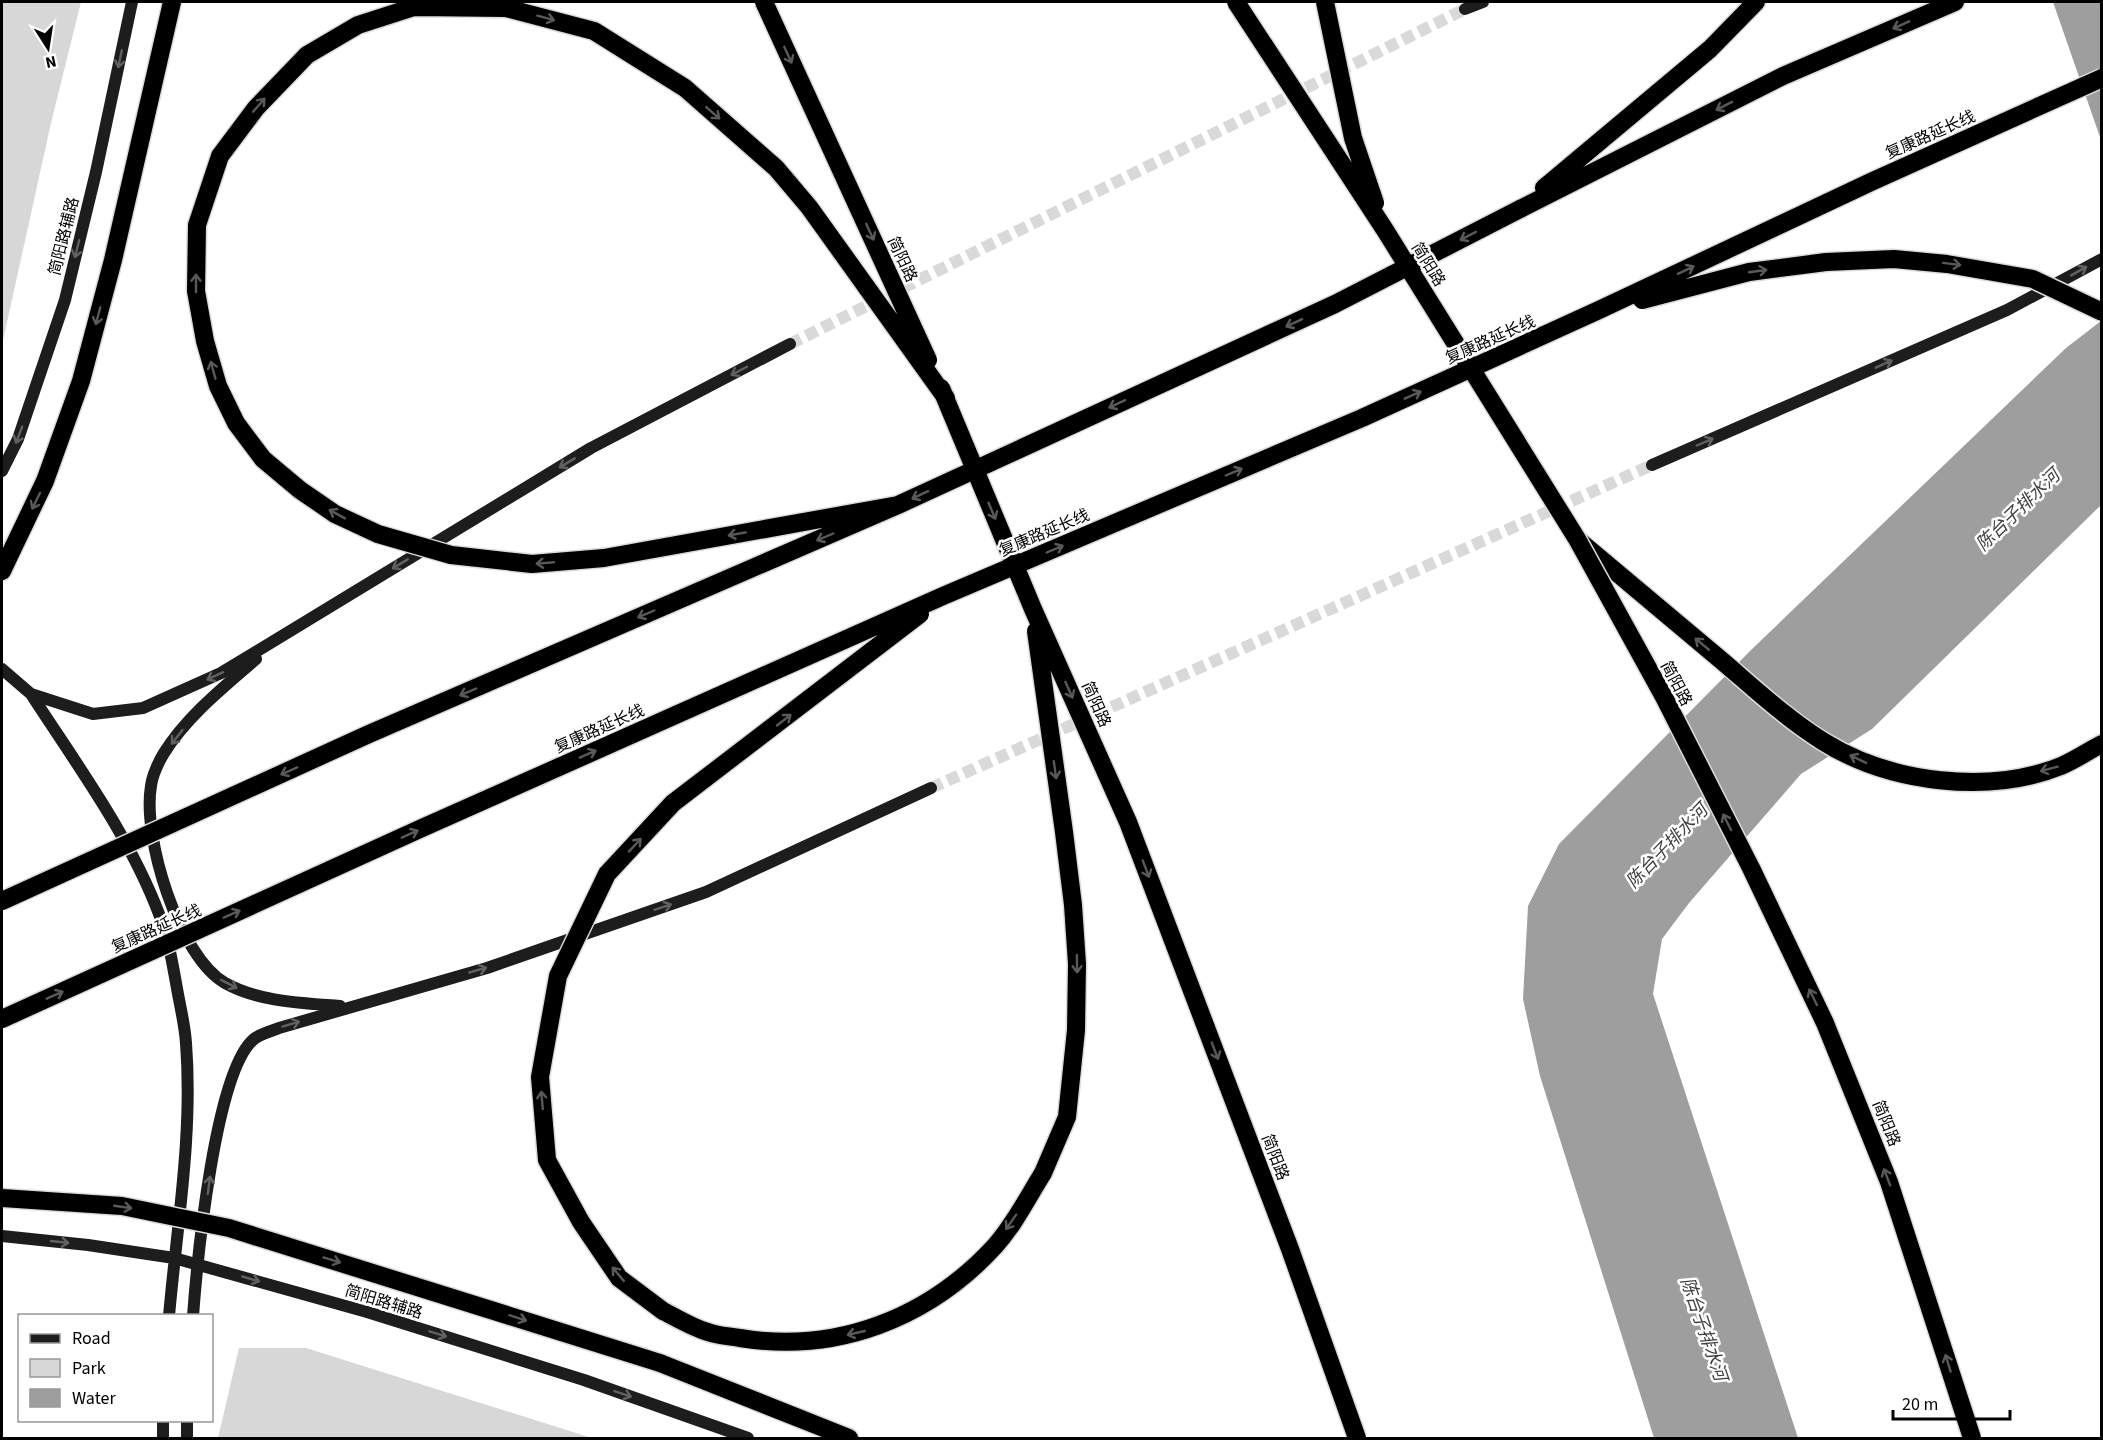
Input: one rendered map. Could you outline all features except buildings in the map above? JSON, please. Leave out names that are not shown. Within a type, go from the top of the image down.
[{"type":"highway","points":[[2,571],[45,481],[81,381],[113,260],[172,2]]},
{"type":"highway","name":"简阳路","points":[[764,2],[946,399],[1033,609],[1128,822],[1290,1249],[1357,1438]]},
{"type":"highway","name":"简阳路","points":[[1236,2],[1384,230],[1577,539],[1669,707],[1751,868],[1825,1023],[1889,1182],[1972,1438]]},
{"type":"highway","points":[[1325,2],[1353,138],[1384,230]]},
{"type":"highway","points":[[1520,209],[1710,49],[1756,2]]},
{"type":"highway","points":[[2,901],[369,734],[898,505],[1335,304],[1783,76],[1954,2]]},
{"type":"highway","points":[[898,505],[604,558],[532,564],[451,555],[378,534],[335,514],[300,490],[263,459],[236,423],[218,386],[205,341],[196,291],[197,225],[220,156],[256,108],[307,55],[358,25],[414,7],[506,8],[594,31],[685,88],[776,168],[830,236],[946,399]]},
{"type":"highway","name":"复康路延长线","points":[[2,1019],[422,828],[943,596],[1362,418],[1873,181],[2102,78]]},
{"type":"highway","points":[[1599,310],[1749,272],[1826,262],[1894,259],[1947,264],[2033,279],[2102,312]]},
{"type":"highway","points":[[1577,539],[1779,710],[1825,743],[1874,767],[1928,778],[1972,783],[2021,777],[2061,766],[2102,744]]},
{"type":"highway","points":[[943,596],[673,803],[607,874],[558,976],[540,1077],[547,1160],[580,1222],[619,1278],[663,1311],[708,1332],[751,1340],[790,1343],[825,1340],[875,1328],[915,1310],[960,1278],[996,1245],[1043,1173],[1067,1117],[1076,1030],[1077,964],[1065,842],[1033,609]]},
{"type":"highway","points":[[2,1198],[122,1206],[229,1228],[660,1363],[849,1438]]},
{"type":"main road","name":"简阳路辅路","points":[[2,471],[18,439],[65,300],[96,172],[132,2]]},
{"type":"main road","points":[[1465,9],[1483,2]]},
{"type":"main road","points":[[1652,465],[2007,310],[2102,259]]},
{"type":"main road","points":[[31,694],[93,714],[143,708],[221,673],[591,448],[790,344]]},
{"type":"main road","points":[[279,638],[215,695],[187,724],[163,754],[151,786],[150,818],[156,857],[170,902],[186,938],[208,971],[225,983],[254,996],[298,1003],[348,1007]]},
{"type":"main road","points":[[2,669],[31,694],[95,792],[140,869],[160,916],[172,962],[186,1042],[187,1101],[185,1163],[169,1314]]},
{"type":"main road","points":[[193,1314],[197,1264],[212,1165],[227,1090],[238,1062],[254,1039],[279,1028],[487,968],[706,892],[930,788]]},
{"type":"main road","name":"简阳路辅路","points":[[2,1236],[88,1245],[174,1258],[197,1264],[367,1312],[584,1380],[748,1438]]},
{"type":"main road","points":[[162,1438],[163,1422]]},
{"type":"main road","points":[[187,1422],[187,1438]]},
{"type":"green space","points":[[2,2],[81,2],[51,123],[2,345]]},
{"type":"green space","points":[[239,1348],[306,1348],[592,1438],[218,1438]]},
{"type":"water","points":[[2053,2],[2101,2],[2101,140]]},
{"type":"water","name":"陈台子排水河","points":[[2101,321],[2101,505],[1872,729],[1801,774],[1689,903],[1662,939],[1653,994],[1798,1438],[1654,1438],[1540,1076],[1523,999],[1528,906],[1559,844],[1751,650],[2066,348]]},
{"type":"tunnel","points":[[790,344],[1465,9]]},
{"type":"tunnel","points":[[931,788],[1652,465]]}]
